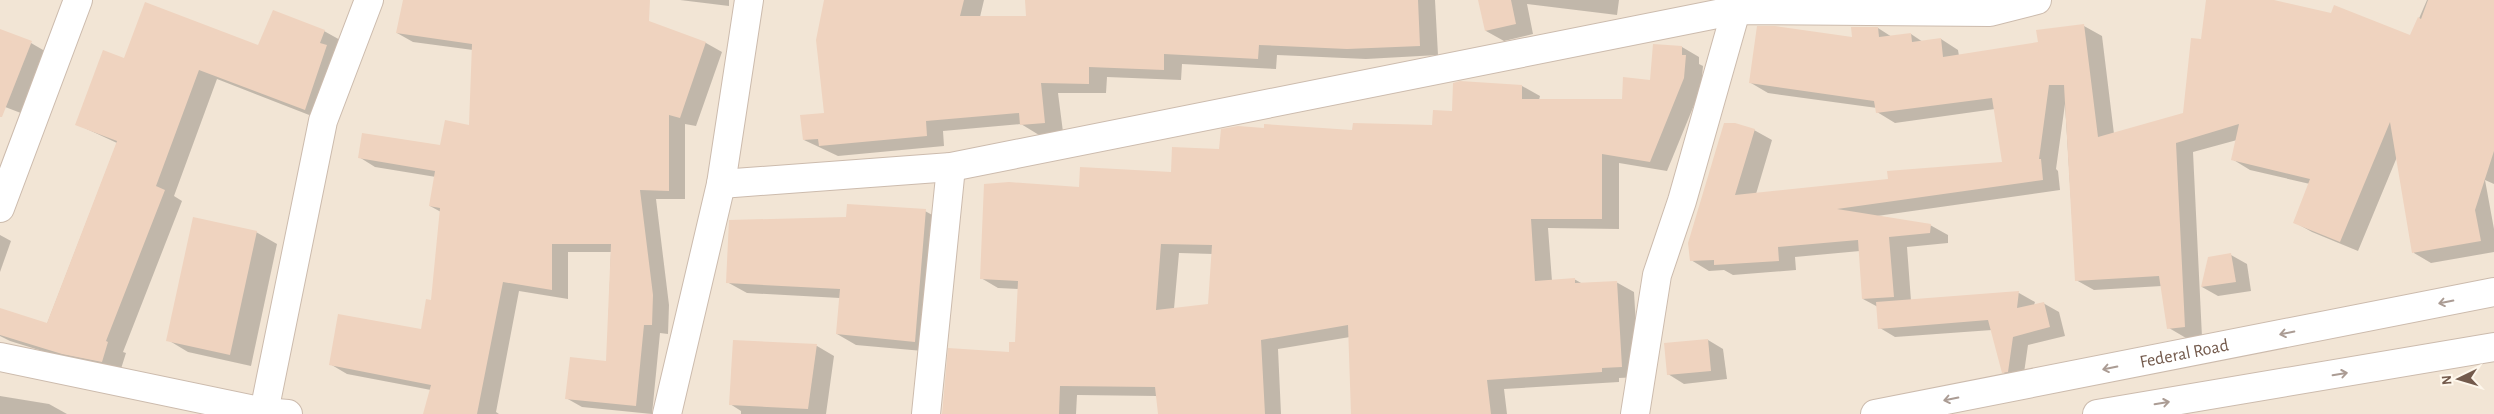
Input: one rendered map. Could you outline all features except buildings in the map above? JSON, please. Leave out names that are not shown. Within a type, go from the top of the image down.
[{"type":"street","points":[[0,208],[78,0]]},
{"type":"street","points":[[0,357],[276,413],[323,122],[369,0]]},
{"type":"street","points":[[667,414],[721,184],[749,0]]},
{"type":"street","points":[[721,184],[951,167],[1738,5],[1990,12],[2037,0]]},
{"type":"street","points":[[1635,414],[1657,275],[1682,201],[1738,5]]},
{"type":"street","points":[[926,414],[951,167]]},
{"type":"street","name":"Federal Road","points":[[1875,414],[2494,292]]},
{"type":"street","points":[[2097,414],[2494,347]]},
{"type":"shaded area","points":[[0,0],[2494,0],[2494,414],[0,414]]}]
